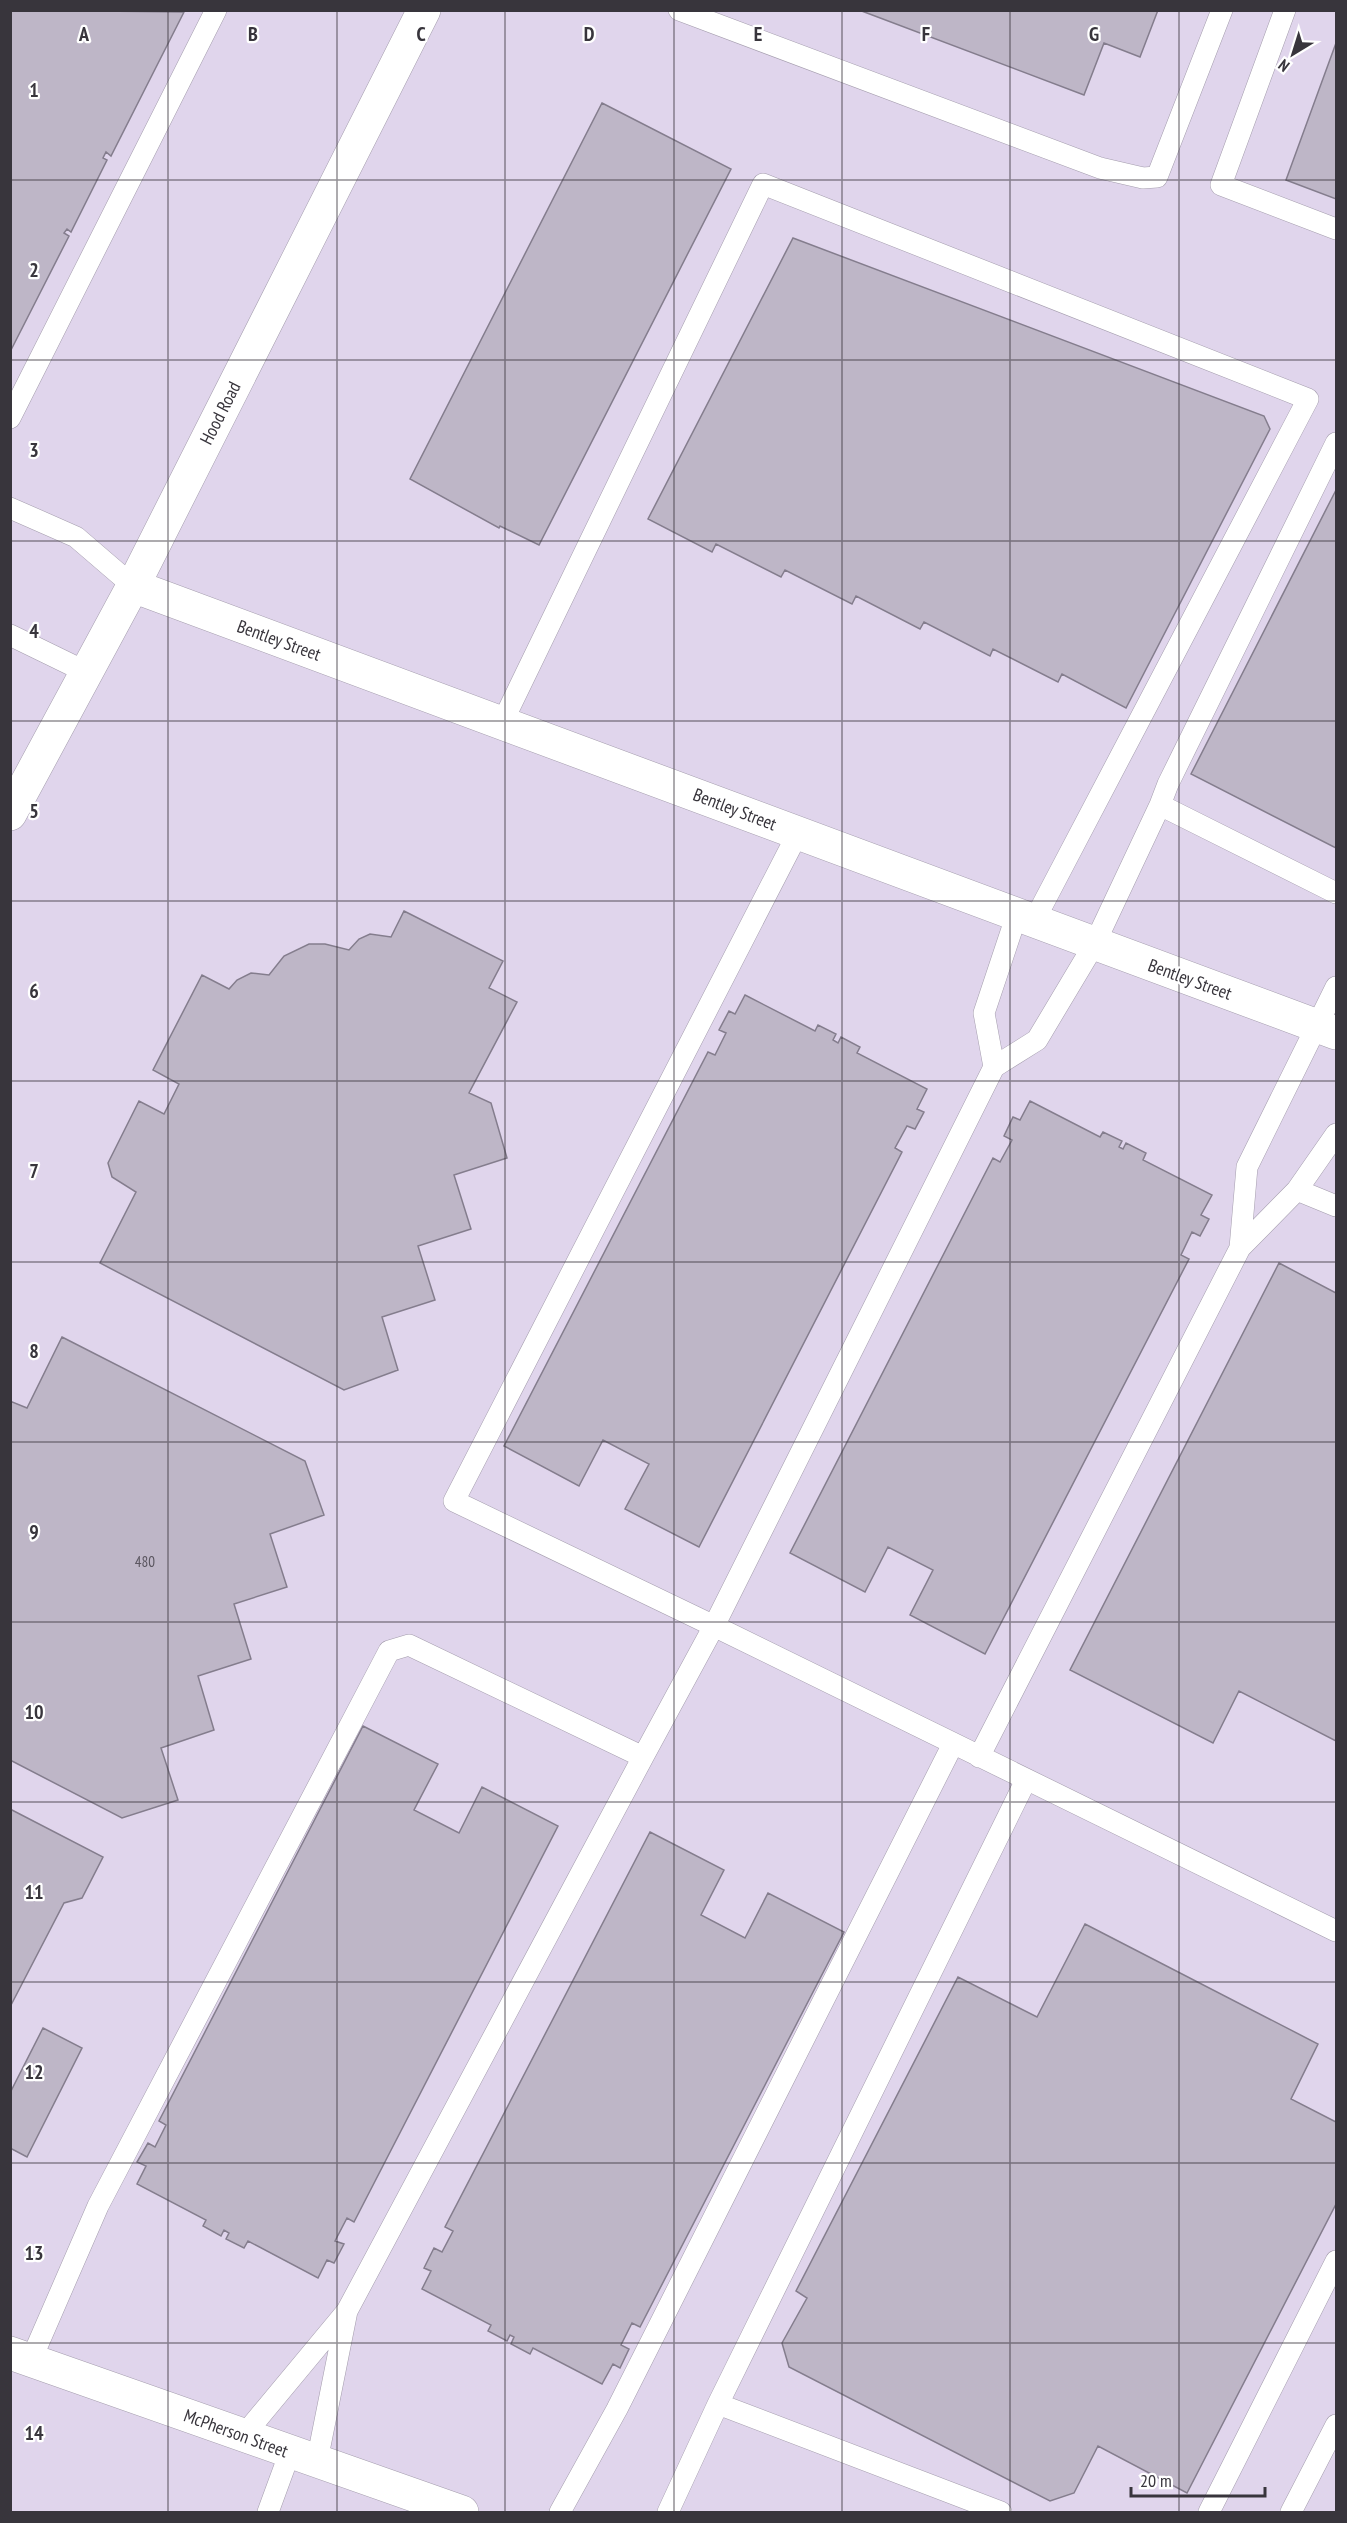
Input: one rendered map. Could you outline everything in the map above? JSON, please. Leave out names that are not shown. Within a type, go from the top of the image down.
[{"type":"street","name":"Hood Road","points":[[10,814],[133,586],[424,10]]},
{"type":"street","name":"Bentley Street","points":[[133,586],[1326,1029]]},
{"type":"street","name":"McPherson Street","points":[[21,2357],[462,2512]]},
{"type":"lane","points":[[10,417],[216,10]]},
{"type":"lane","points":[[679,10],[1100,168],[1143,178],[1157,177],[1222,10]]},
{"type":"lane","points":[[1285,10],[1221,185],[1336,229]]},
{"type":"lane","points":[[502,723],[763,184],[1308,399],[1025,917],[984,1012],[994,1067]]},
{"type":"lane","points":[[268,2512],[303,2457],[347,2311],[714,1626],[994,1067],[1037,1040],[1095,944],[1168,784],[1336,443]]},
{"type":"lane","points":[[10,508],[76,537],[133,586]]},
{"type":"lane","points":[[10,635],[86,672]]},
{"type":"lane","points":[[1160,805],[1336,893]]},
{"type":"lane","points":[[798,833],[454,1502],[714,1626],[1336,1931]]},
{"type":"lane","points":[[1240,1248],[1247,1167],[1326,1029],[1336,987]]},
{"type":"lane","points":[[979,1757],[1240,1248],[1297,1190],[1336,1134]]},
{"type":"lane","points":[[1297,1190],[1336,1206]]},
{"type":"lane","points":[[21,2357],[389,1651],[409,1645],[643,1757]]},
{"type":"lane","points":[[560,2512],[622,2398],[953,1744]]},
{"type":"lane","points":[[668,2512],[718,2404],[1026,1780]]},
{"type":"lane","points":[[1209,2512],[1336,2261]]},
{"type":"lane","points":[[244,2435],[347,2311]]},
{"type":"lane","points":[[718,2404],[1001,2512]]},
{"type":"lane","points":[[1291,2512],[1336,2425]]},
{"type":"shaded area","points":[[11,11],[1336,11],[1336,2512],[11,2512]]},
{"type":"building","points":[[10,10],[184,12],[111,156],[106,152],[103,158],[107,160],[71,232],[67,229],[64,233],[69,236],[10,352]]},
{"type":"building","points":[[859,10],[1158,10],[1140,57],[1104,43],[1084,95]]},
{"type":"building","points":[[1336,43],[1336,199],[1286,180]]},
{"type":"building","points":[[602,103],[731,169],[539,545],[500,526],[499,528],[410,479]]},
{"type":"building","points":[[793,238],[1264,416],[1270,429],[1126,708],[1062,674],[1058,682],[993,649],[990,656],[924,622],[920,629],[856,596],[852,604],[785,570],[781,577],[716,544],[712,552],[648,519]]},
{"type":"building","points":[[1336,490],[1336,848],[1191,774]]},
{"type":"building","points":[[404,911],[503,961],[489,988],[517,1002],[469,1093],[491,1103],[507,1158],[454,1175],[471,1229],[418,1246],[435,1300],[382,1317],[398,1370],[344,1390],[100,1263],[136,1192],[112,1177],[108,1163],[139,1101],[164,1114],[179,1084],[153,1070],[202,975],[229,989],[237,980],[251,973],[269,975],[284,956],[309,944],[325,944],[349,950],[359,939],[370,934],[391,937]]},
{"type":"building","points":[[745,995],[815,1031],[818,1025],[836,1034],[833,1040],[838,1043],[841,1037],[860,1047],[857,1053],[927,1089],[917,1109],[924,1112],[915,1129],[907,1126],[895,1148],[902,1152],[699,1547],[625,1509],[649,1464],[603,1440],[579,1486],[504,1446],[708,1052],[715,1055],[726,1033],[719,1030],[729,1011],[735,1014]]},
{"type":"building","points":[[1030,1101],[1100,1137],[1103,1132],[1122,1141],[1119,1147],[1123,1149],[1126,1143],[1146,1153],[1143,1160],[1212,1195],[1201,1215],[1209,1219],[1200,1236],[1192,1232],[1181,1255],[1189,1259],[985,1654],[910,1615],[933,1570],[888,1547],[865,1592],[790,1553],[993,1158],[1000,1162],[1012,1140],[1004,1136],[1013,1117],[1020,1120]]},
{"type":"building","points":[[1279,1263],[1336,1293],[1336,1741],[1239,1691],[1213,1743],[1070,1670]]},
{"type":"building","points":[[62,1337],[305,1461],[324,1515],[270,1534],[287,1587],[234,1604],[251,1659],[198,1676],[214,1730],[161,1748],[178,1800],[122,1818],[10,1760],[10,1401],[27,1408]]},
{"type":"building","points":[[363,1726],[438,1764],[414,1810],[459,1833],[482,1787],[558,1826],[354,2222],[347,2218],[335,2241],[344,2244],[334,2263],[327,2260],[318,2278],[248,2241],[244,2248],[226,2239],[229,2233],[224,2230],[221,2236],[203,2226],[206,2220],[137,2184],[146,2166],[137,2162],[148,2143],[155,2147],[166,2125],[159,2121]]},
{"type":"building","points":[[10,1809],[103,1857],[82,1898],[64,1903],[10,2007]]},
{"type":"building","points":[[650,1832],[724,1870],[701,1915],[745,1938],[768,1893],[844,1932],[640,2327],[632,2323],[621,2345],[629,2349],[620,2368],[613,2364],[602,2384],[533,2348],[530,2354],[511,2344],[514,2337],[510,2335],[507,2341],[488,2331],[491,2325],[422,2289],[431,2271],[424,2268],[434,2248],[442,2252],[453,2231],[445,2227]]},
{"type":"building","points":[[1085,1924],[1318,2044],[1291,2099],[1336,2122],[1336,2204],[1187,2493],[1098,2446],[1074,2493],[1050,2501],[789,2367],[782,2343],[807,2298],[796,2291],[958,1977],[1037,2017]]},
{"type":"building","points":[[43,2028],[82,2048],[27,2157],[10,2148],[10,2093]]}]
